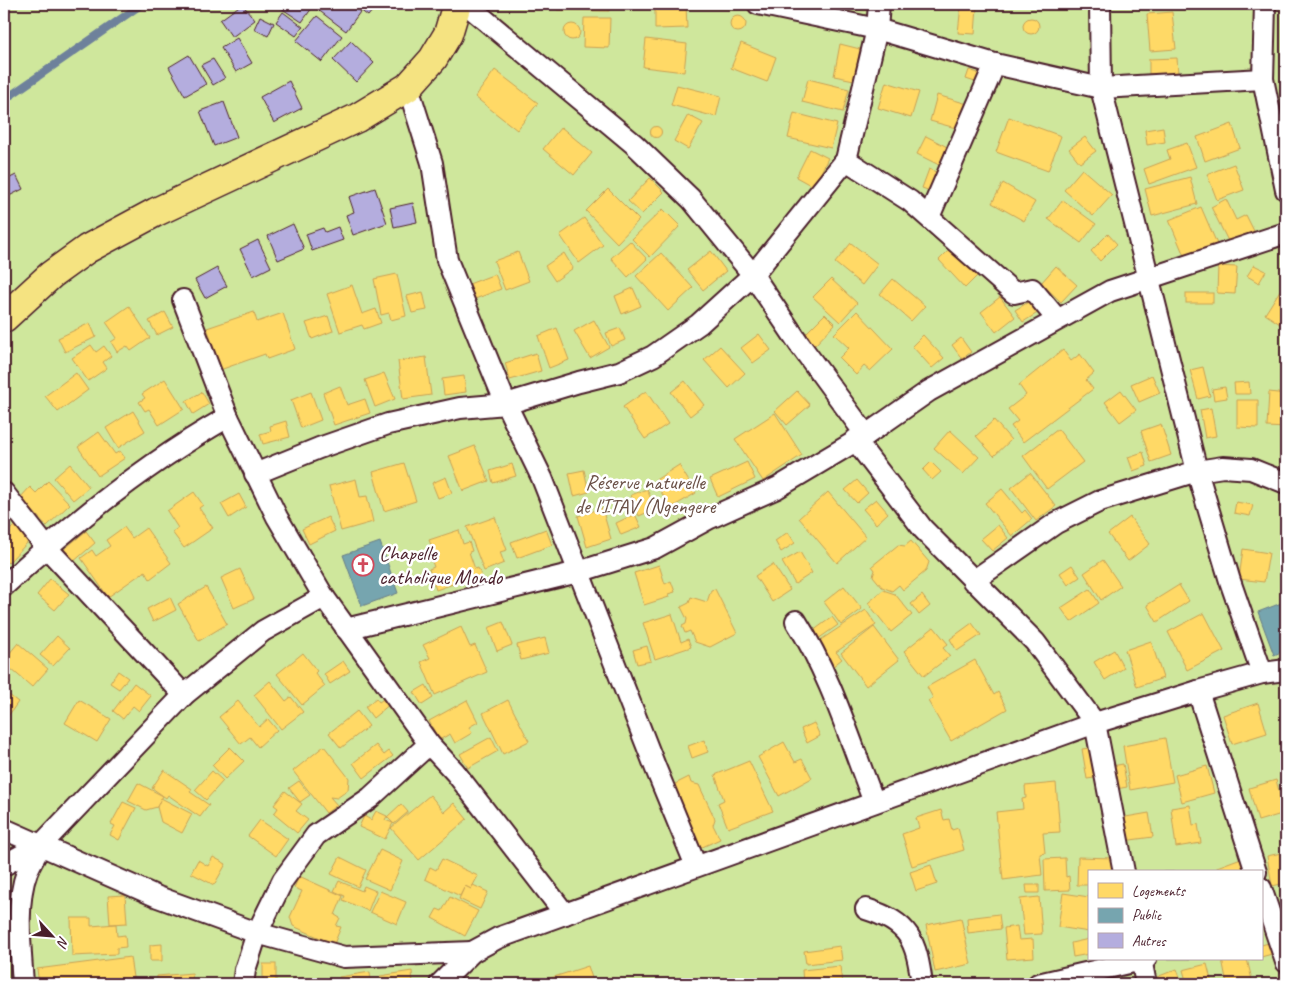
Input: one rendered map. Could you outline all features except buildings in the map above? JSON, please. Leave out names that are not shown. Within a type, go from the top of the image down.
[{"type":"highway","points":[[4,318],[51,276],[87,249],[156,212],[356,118],[408,87],[433,59],[448,34],[457,4]]},
{"type":"street","points":[[466,4],[634,144],[691,199],[753,275],[860,438],[923,529],[1035,642],[1076,694],[1094,724],[1124,870]]},
{"type":"street","points":[[758,4],[877,29],[995,64],[1101,88],[1263,79]]},
{"type":"street","points":[[256,474],[319,448],[388,424],[460,408],[506,404],[619,372],[653,356],[699,324],[753,275],[846,160],[877,29],[879,4]]},
{"type":"street","points":[[1100,4],[1101,88],[1147,278],[1197,471],[1230,581],[1262,673]]},
{"type":"street","points":[[1265,4],[1263,79],[1286,190]]},
{"type":"street","points":[[929,217],[995,64]]},
{"type":"street","points":[[408,87],[432,163],[448,260],[506,404],[542,478],[696,866]]},
{"type":"street","points":[[846,160],[910,201],[1014,294],[1032,288],[1057,320]]},
{"type":"street","points":[[346,629],[578,572],[655,548],[710,518],[777,488],[860,438],[929,391],[1110,291],[1286,233]]},
{"type":"street","points":[[183,300],[228,417],[276,517],[324,597],[429,744],[455,772],[565,914]]},
{"type":"street","points":[[4,586],[46,547],[184,442],[228,417]]},
{"type":"street","points":[[973,581],[1056,523],[1091,505],[1197,471],[1223,467],[1251,468],[1286,483]]},
{"type":"street","points":[[4,493],[46,547],[184,695]]},
{"type":"street","points":[[23,984],[20,939],[22,900],[27,873],[42,844],[184,695],[264,631],[324,597]]},
{"type":"street","points":[[796,621],[811,646],[834,698],[874,802]]},
{"type":"street","points":[[440,984],[472,952],[498,938],[1094,724],[1262,673],[1286,670]]},
{"type":"street","points":[[1198,691],[1255,870]]},
{"type":"street","points":[[243,984],[245,970],[257,933],[283,880],[316,835],[370,798],[429,744]]},
{"type":"street","points":[[4,828],[149,893],[257,933],[344,957],[472,952]]},
{"type":"street","points":[[4,865],[42,844]]},
{"type":"street","points":[[1262,891],[1286,962]]},
{"type":"street","points":[[866,909],[887,916],[905,930],[917,953],[922,984]]},
{"type":"street","points":[[1038,984],[1143,960],[1146,984]]},
{"type":"green space","name":"Réserve naturelle de l'ITAV (Ngengere","points":[[4,4],[1286,4],[1286,984],[4,984]]},
{"type":"waterway","points":[[4,100],[142,4]]},
{"type":"place","name":"Chapelle catholique Mondo","points":[[363,565]]}]
